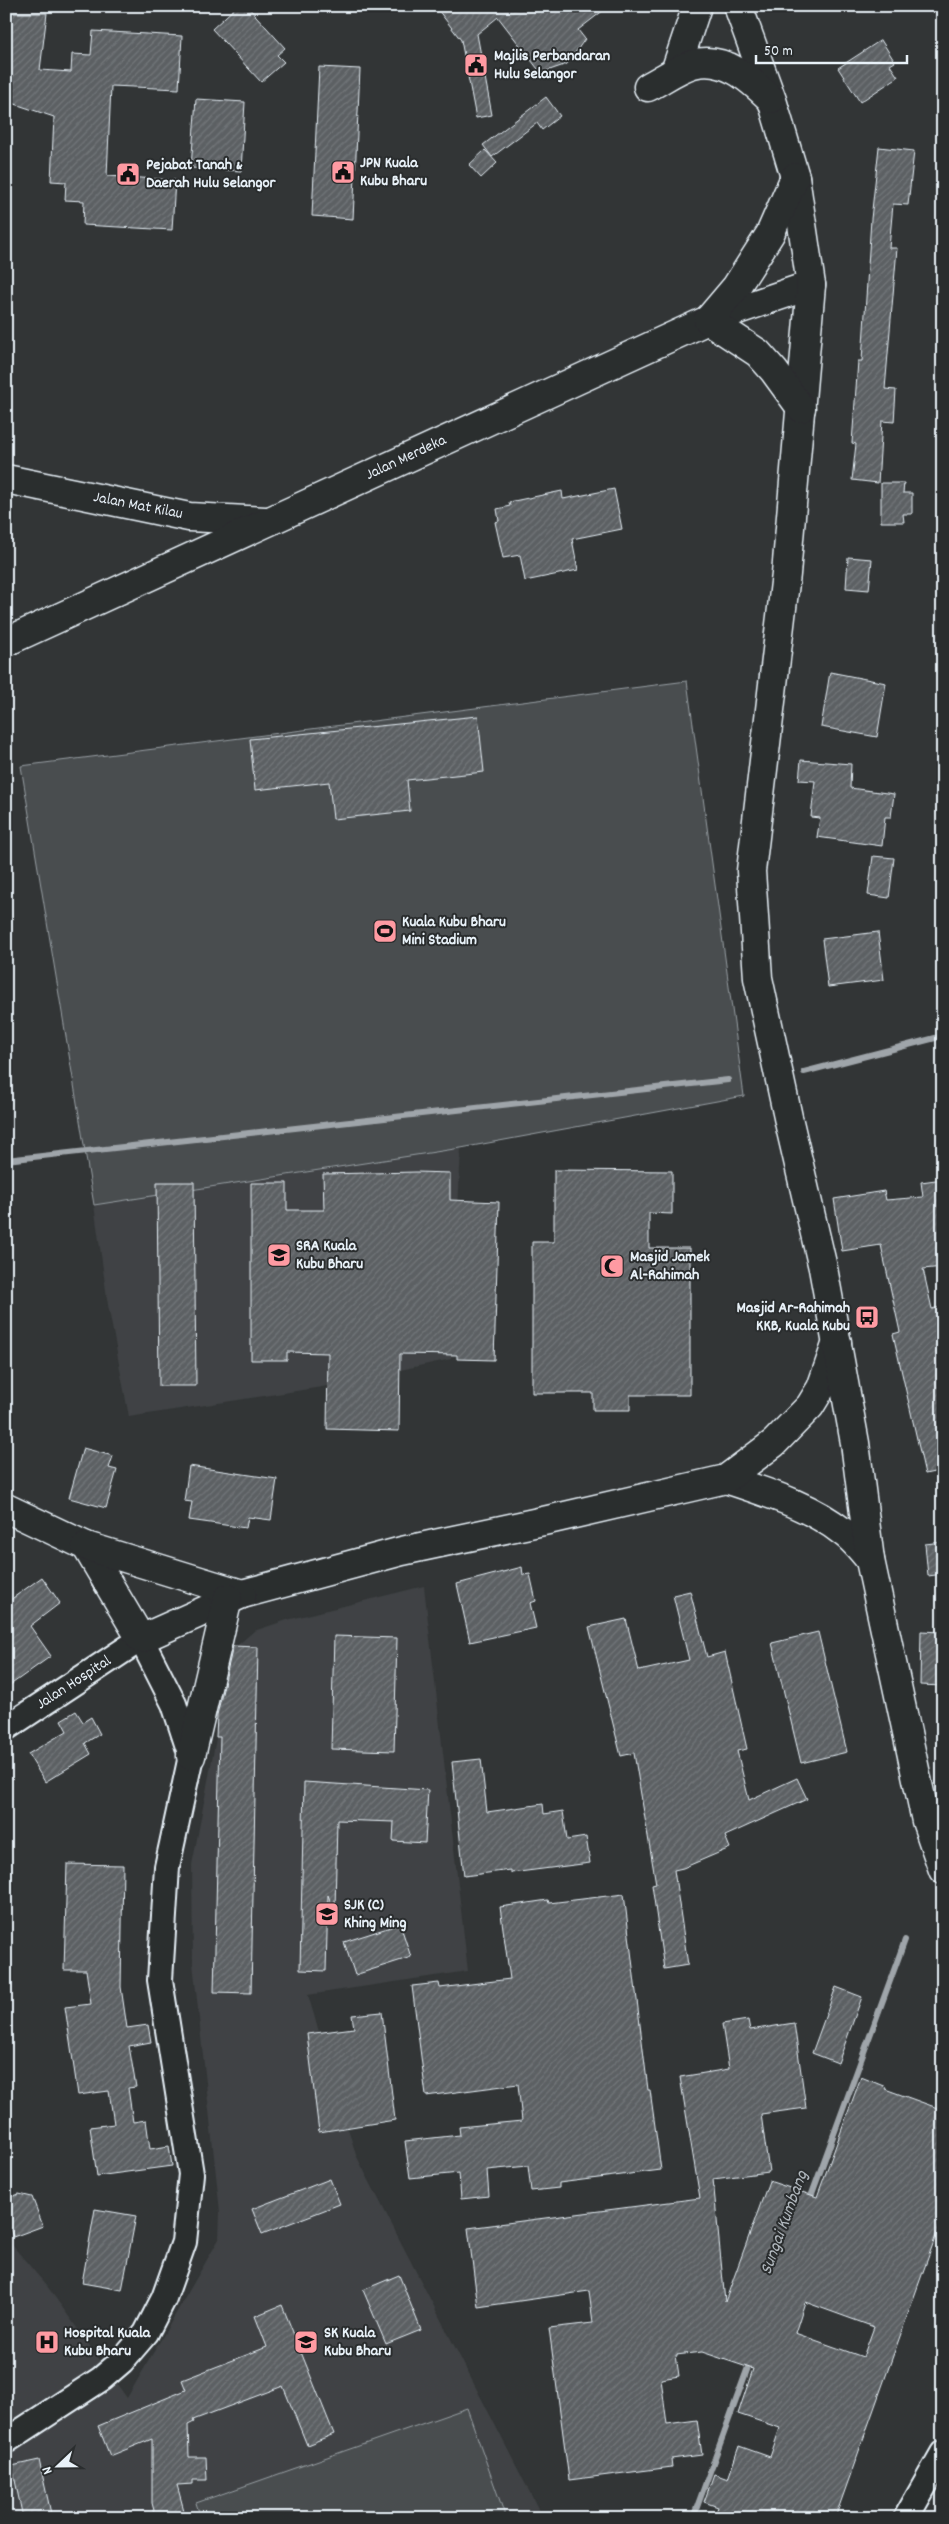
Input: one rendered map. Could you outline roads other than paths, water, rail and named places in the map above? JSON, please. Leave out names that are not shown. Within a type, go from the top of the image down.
[{"type":"street","points":[[677,66],[697,6]]},
{"type":"street","points":[[739,6],[772,100],[796,177],[811,285],[786,574],[751,871],[758,978],[794,1147],[823,1268],[854,1443],[870,1560],[926,1821],[943,1870]]},
{"type":"street","points":[[648,87],[693,64],[707,62],[728,66],[749,78],[772,100]]},
{"type":"street","points":[[796,177],[770,234],[736,287],[708,320],[758,354],[774,371],[801,408]]},
{"type":"street","name":"Jalan Merdeka","points":[[6,642],[206,552],[708,320],[811,285]]},
{"type":"street","name":"Jalan Mat Kilau","points":[[6,479],[189,517],[271,521]]},
{"type":"street","points":[[189,517],[206,552]]},
{"type":"street","points":[[141,1639],[235,1596],[402,1551],[726,1479],[774,1443],[810,1406],[821,1388],[837,1342]]},
{"type":"street","points":[[726,1479],[778,1497],[818,1514],[845,1532],[870,1560]]},
{"type":"street","points":[[6,1508],[86,1546],[235,1596]]},
{"type":"street","points":[[86,1546],[141,1639],[174,1704],[191,1756]]},
{"type":"street","points":[[6,2441],[102,2379],[128,2354],[146,2333],[164,2298],[184,2242],[191,2174],[160,1980],[167,1867],[191,1756],[235,1596]]},
{"type":"street","name":"Jalan Hospital","points":[[6,1728],[141,1639]]},
{"type":"street","points":[[906,2518],[943,2453]]},
{"type":"waterway","points":[[804,1072],[943,1036]]},
{"type":"waterway","points":[[6,1160],[728,1080]]},
{"type":"waterway","name":"Sungai Kumbang","points":[[809,2202],[905,1940]]},
{"type":"waterway","name":"Sungai Kumbang","points":[[693,2518],[751,2359]]},
{"type":"place","name":"Majlis Perbandaran Hulu Selangor","points":[[476,65]]},
{"type":"place","name":"JPN Kuala Kubu Bharu","points":[[343,172]]},
{"type":"place","name":"Pejabat Tanah & Daerah Hulu Selangor","points":[[128,174]]},
{"type":"place","name":"Kuala Kubu Bharu Mini Stadium","points":[[385,931]]},
{"type":"place","name":"SRA Kuala Kubu Bharu","points":[[279,1255]]},
{"type":"place","name":"Masjid Jamek Al-Rahimah","points":[[612,1266]]},
{"type":"place","name":"Masjid Ar-Rahimah KKB, Kuala Kubu","points":[[867,1317]]},
{"type":"place","name":"SJK (C) Khing Ming","points":[[327,1914]]},
{"type":"place","name":"Hospital Kuala Kubu Bharu","points":[[47,2342]]},
{"type":"place","name":"SK Kuala Kubu Bharu","points":[[306,2342]]}]
